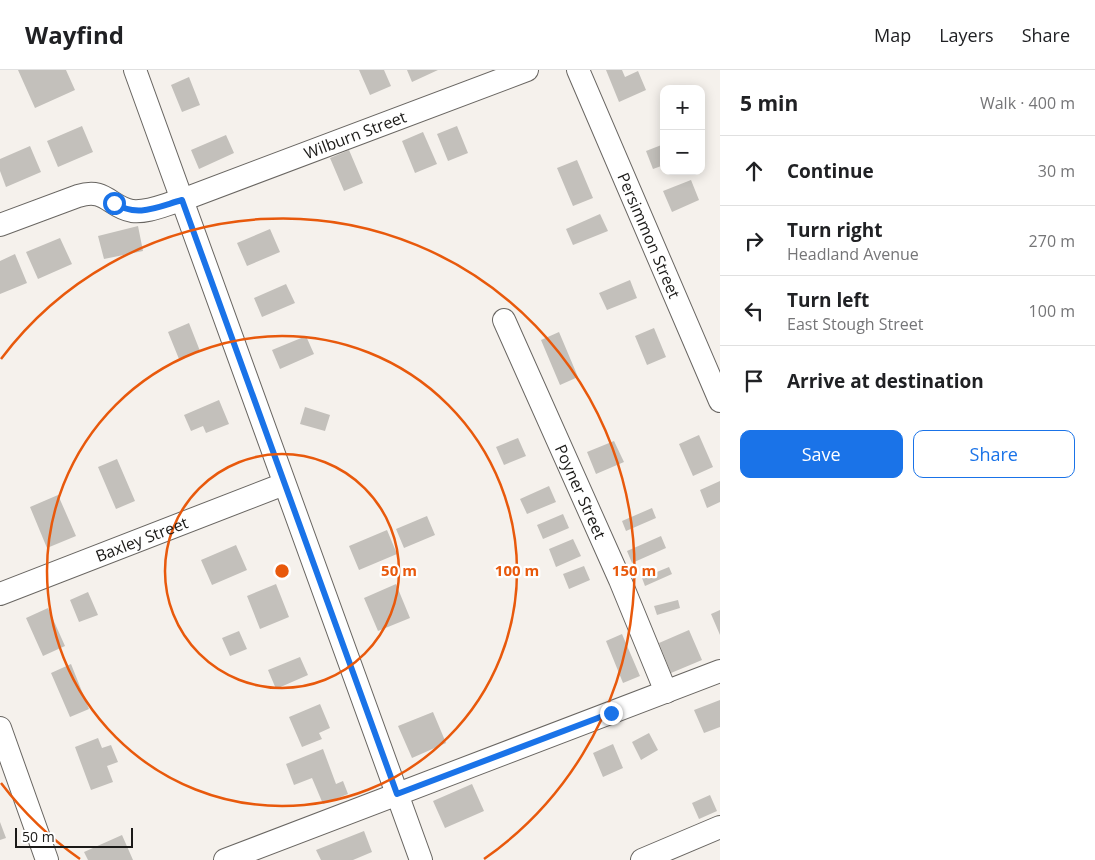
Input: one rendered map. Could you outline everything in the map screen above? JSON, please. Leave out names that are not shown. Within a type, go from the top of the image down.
[{"type":"street","points":[[135,70],[420,860]]},
{"type":"street","name":"Wilburn Street","points":[[0,225],[83,194],[91,193],[105,196],[123,209],[139,212],[182,200],[527,70]]},
{"type":"street","name":"Persimmon Street","points":[[578,70],[720,401]]},
{"type":"street","name":"Poyner Street","points":[[504,320],[620,580],[666,692]]},
{"type":"street","name":"Baxley Street","points":[[0,594],[284,484]]},
{"type":"street","points":[[225,860],[720,671]]},
{"type":"street","points":[[0,728],[47,860]]},
{"type":"street","points":[[642,860],[720,827]]},
{"type":"building","points":[[18,70],[66,70],[75,90],[35,108]]},
{"type":"building","points":[[359,70],[384,70],[391,86],[370,95]]},
{"type":"building","points":[[407,70],[438,70],[412,82]]},
{"type":"building","points":[[606,70],[622,70],[625,77],[638,71],[646,90],[619,102]]},
{"type":"building","points":[[189,77],[200,105],[182,112],[171,85]]},
{"type":"building","points":[[82,126],[93,152],[58,167],[47,141]]},
{"type":"building","points":[[457,126],[468,153],[448,161],[437,134]]},
{"type":"building","points":[[423,132],[437,164],[415,173],[402,141]]},
{"type":"building","points":[[226,135],[234,153],[199,169],[191,150]]},
{"type":"building","points":[[30,146],[41,172],[6,187],[0,171],[0,159]]},
{"type":"building","points":[[660,146],[660,166],[653,169],[646,151]]},
{"type":"building","points":[[349,150],[363,183],[344,191],[330,158]]},
{"type":"building","points":[[577,160],[593,198],[573,206],[557,168]]},
{"type":"building","points":[[691,180],[699,200],[672,212],[663,191]]},
{"type":"building","points":[[600,214],[608,231],[573,245],[566,229]]},
{"type":"building","points":[[138,226],[143,251],[104,259],[98,236]]},
{"type":"building","points":[[270,229],[280,252],[247,266],[237,243]]},
{"type":"building","points":[[60,238],[72,264],[38,279],[26,252]]},
{"type":"building","points":[[15,254],[27,283],[0,294],[0,261]]},
{"type":"building","points":[[630,280],[637,298],[607,310],[599,293]]},
{"type":"building","points":[[286,284],[295,303],[262,317],[254,298]]},
{"type":"building","points":[[189,323],[200,351],[179,359],[168,332]]},
{"type":"building","points":[[654,328],[666,357],[647,365],[635,336]]},
{"type":"building","points":[[559,332],[578,377],[560,385],[541,340]]},
{"type":"building","points":[[306,336],[314,354],[280,369],[272,350]]},
{"type":"building","points":[[219,400],[229,424],[206,433],[203,426],[191,431],[184,415]]},
{"type":"building","points":[[305,407],[330,415],[325,431],[300,424]]},
{"type":"building","points":[[699,435],[713,467],[693,476],[679,444]]},
{"type":"building","points":[[518,438],[526,456],[504,465],[496,447]]},
{"type":"building","points":[[614,441],[624,462],[596,474],[587,452]]},
{"type":"building","points":[[117,459],[135,501],[116,509],[98,467]]},
{"type":"building","points":[[720,481],[720,502],[707,508],[700,490]]},
{"type":"building","points":[[549,486],[556,502],[527,514],[520,499]]},
{"type":"building","points":[[58,495],[76,536],[47,548],[30,507]]},
{"type":"building","points":[[652,508],[656,518],[626,531],[622,521]]},
{"type":"building","points":[[563,514],[569,528],[543,539],[537,525]]},
{"type":"building","points":[[427,516],[435,535],[404,548],[396,529]]},
{"type":"building","points":[[387,530],[397,554],[359,570],[349,546]]},
{"type":"building","points":[[661,536],[666,548],[632,563],[627,551]]},
{"type":"building","points":[[573,539],[581,556],[556,567],[549,549]]},
{"type":"building","points":[[236,545],[247,570],[212,585],[201,560]]},
{"type":"building","points":[[584,566],[590,580],[569,589],[563,574]]},
{"type":"building","points":[[669,567],[672,574],[645,586],[642,578]]},
{"type":"building","points":[[276,584],[289,617],[260,629],[247,596]]},
{"type":"building","points":[[396,584],[410,618],[378,631],[364,598]]},
{"type":"building","points":[[88,592],[98,615],[79,622],[70,600]]},
{"type":"building","points":[[678,600],[680,608],[657,615],[654,606]]},
{"type":"building","points":[[48,608],[65,646],[43,656],[26,618]]},
{"type":"building","points":[[720,610],[720,635],[711,614]]},
{"type":"building","points":[[689,630],[702,660],[671,673],[659,643]]},
{"type":"building","points":[[239,631],[247,649],[230,656],[222,638]]},
{"type":"building","points":[[622,634],[640,676],[623,683],[606,641]]},
{"type":"building","points":[[300,657],[308,675],[276,689],[268,670]]},
{"type":"building","points":[[71,664],[89,709],[70,717],[51,673]]},
{"type":"building","points":[[720,700],[720,727],[704,733],[694,710]]},
{"type":"building","points":[[320,704],[330,728],[319,733],[322,739],[302,747],[289,717]]},
{"type":"building","points":[[433,712],[446,743],[412,758],[398,726]]},
{"type":"building","points":[[649,733],[658,750],[641,760],[632,742]]},
{"type":"building","points":[[98,738],[102,748],[111,745],[118,762],[107,766],[113,782],[91,790],[75,747]]},
{"type":"building","points":[[613,744],[623,768],[603,777],[593,753]]},
{"type":"building","points":[[323,749],[336,784],[343,781],[348,794],[323,804],[312,778],[294,785],[286,764]]},
{"type":"building","points":[[472,784],[484,811],[445,828],[433,801]]},
{"type":"building","points":[[710,795],[717,811],[699,819],[692,803]]},
{"type":"building","points":[[0,822],[6,838],[0,840]]},
{"type":"building","points":[[364,831],[372,852],[353,860],[321,860],[316,850]]},
{"type":"building","points":[[122,835],[133,860],[88,860],[84,852]]},
{"type":"route","points":[[114,203],[123,209],[139,212],[182,200],[397,794],[611,713]]}]
